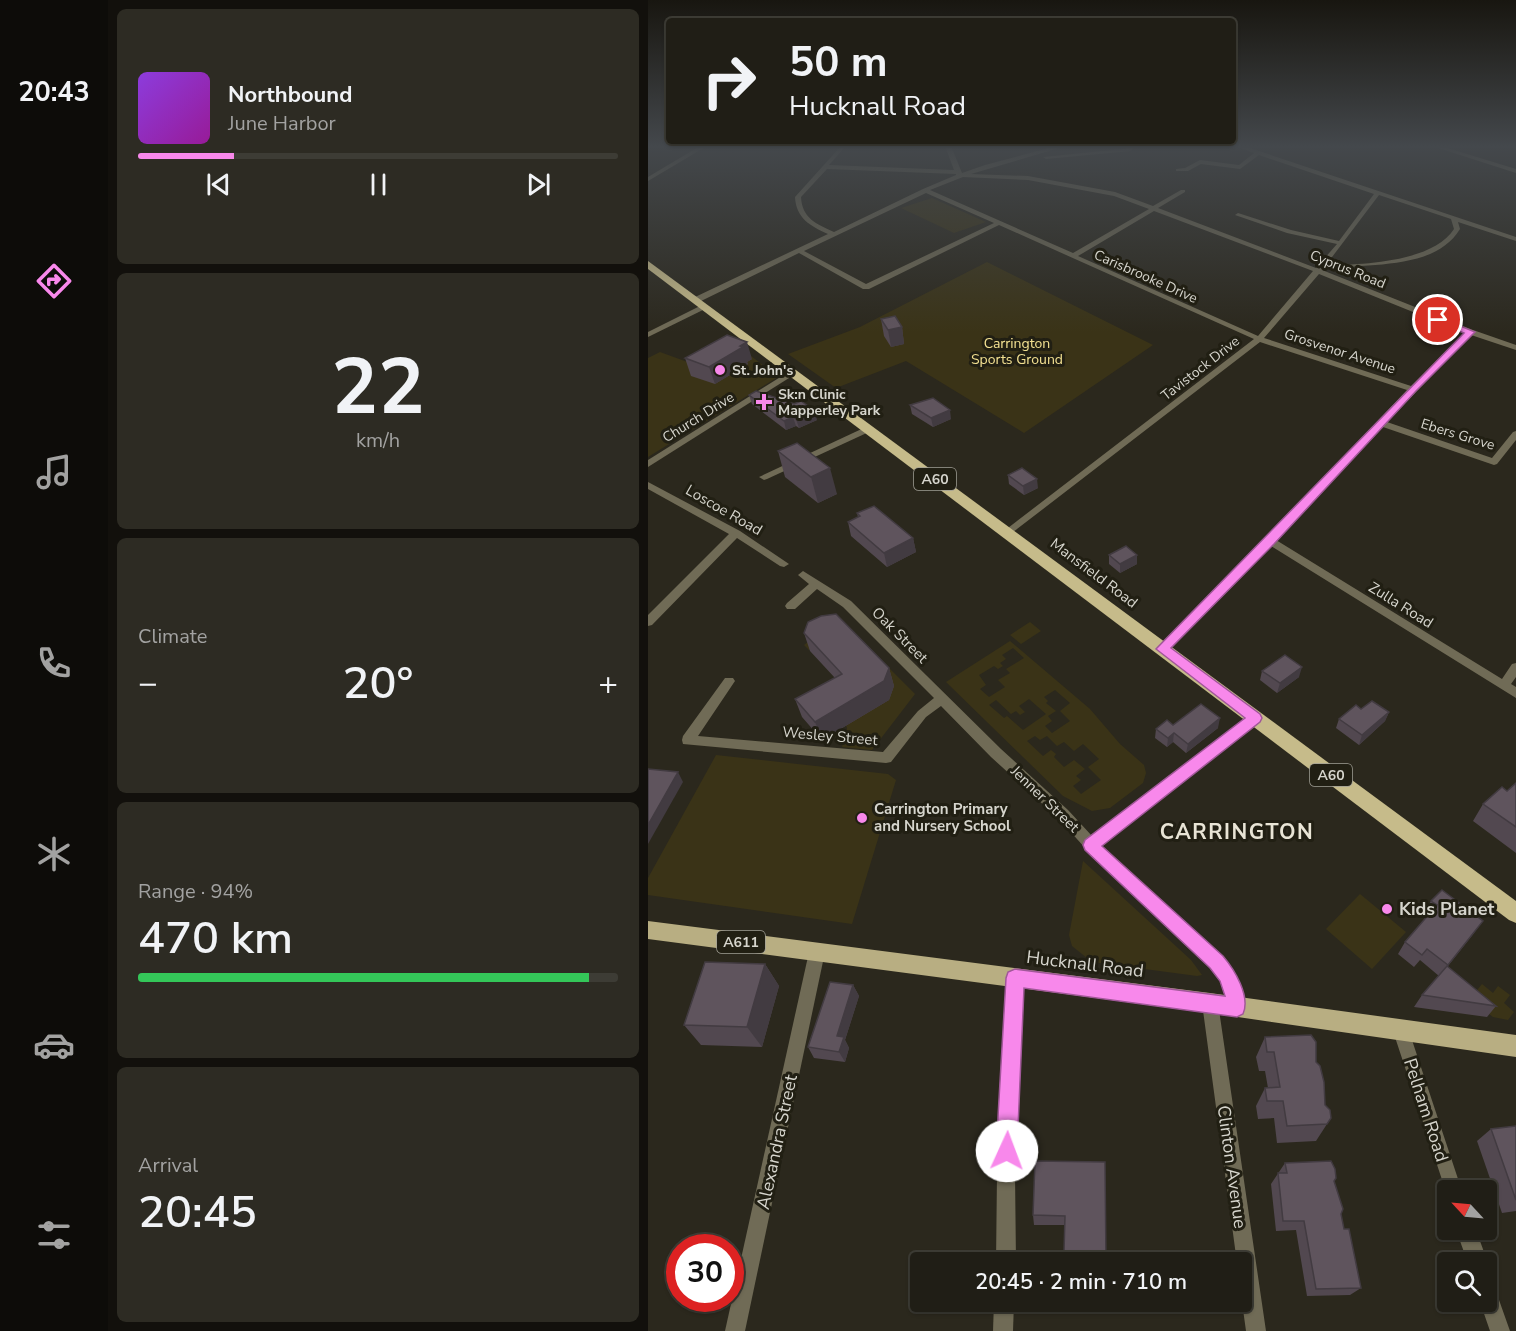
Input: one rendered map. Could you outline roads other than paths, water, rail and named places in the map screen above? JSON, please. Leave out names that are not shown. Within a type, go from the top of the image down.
[{"type":"highway","name":"Mansfield Road","points":[[648,264],[1516,913]]},
{"type":"main road","name":"Hucknall Road","points":[[648,930],[1400,1028],[1516,1046]]},
{"type":"street","points":[[799,208],[805,219],[833,234]]},
{"type":"street","points":[[648,335],[700,303],[887,208]]},
{"type":"street","name":"Carisbrooke Drive","points":[[967,208],[1258,339]]},
{"type":"street","points":[[1073,256],[1155,208]]},
{"type":"street","name":"Cyprus Road","points":[[1155,208],[1318,269],[1470,332],[1516,348]]},
{"type":"street","name":"Tavistock Drive","points":[[1008,533],[1258,339],[1341,243],[1367,208]]},
{"type":"street","points":[[1421,208],[1516,239]]},
{"type":"street","points":[[1238,215],[1289,232],[1341,243]]},
{"type":"street","points":[[1318,269],[1397,259],[1436,250],[1451,238],[1457,229],[1454,220]]},
{"type":"street","points":[[800,251],[866,287],[999,222]]},
{"type":"street","points":[[1163,649],[1470,332]]},
{"type":"street","name":"Grosvenor Avenue","points":[[1258,339],[1413,389]]},
{"type":"street","name":"Church Drive","points":[[648,464],[793,373]]},
{"type":"street","name":"Ebers Grove","points":[[1381,423],[1494,462],[1516,434]]},
{"type":"street","points":[[764,477],[868,429]]},
{"type":"street","name":"Loscoe Road","points":[[648,485],[736,533],[783,564]]},
{"type":"street","points":[[648,622],[736,533]]},
{"type":"street","name":"Zulla Road","points":[[1270,541],[1516,693]]},
{"type":"street","points":[[791,606],[816,584],[803,575]]},
{"type":"street","name":"Oak Street","points":[[816,584],[834,594],[891,645],[943,698]]},
{"type":"street","points":[[1504,686],[1516,667]]},
{"type":"street","name":"Wesley Street","points":[[729,681],[688,740],[886,758],[922,714],[943,698]]},
{"type":"street","name":"Jenner Street","points":[[943,698],[996,753],[1063,814],[1091,845],[1216,962],[1228,977],[1237,1007]]},
{"type":"street","points":[[1091,845],[1255,718]]},
{"type":"street","name":"Alexandra Street","points":[[735,1331],[817,952]]},
{"type":"street","points":[[1006,1252],[1006,1174],[1015,978]]},
{"type":"street","name":"Clinton Avenue","points":[[1209,1003],[1256,1331]]},
{"type":"street","name":"Pelham Road","points":[[1400,1028],[1449,1180]]},
{"type":"street","points":[[1003,1331],[1004,1312]]},
{"type":"street","points":[[1494,1312],[1500,1331]]},
{"type":"place","name":"St. John's","points":[[720,370]]},
{"type":"place","name":"Sk:n Clinic Mapperley Park","points":[[764,402]]},
{"type":"place","name":"Carrington Primary and Nursery School","points":[[862,818]]},
{"type":"place","name":"Kids Planet","points":[[1387,909]]},
{"type":"district","name":"CARRINGTON","points":[[1237,832]]},
{"type":"park label","name":"Carrington Sports Ground","points":[[1017,352]]}]
